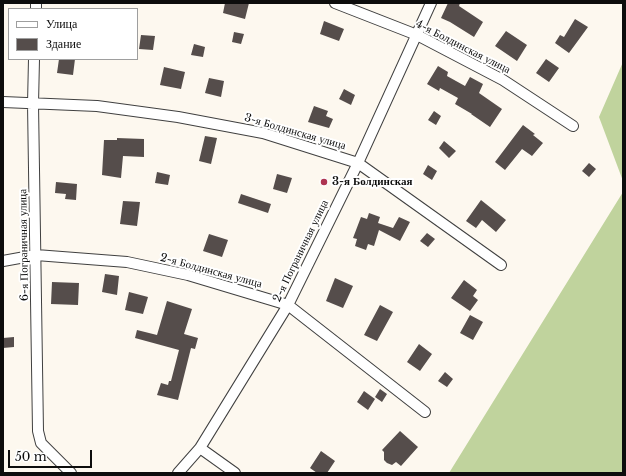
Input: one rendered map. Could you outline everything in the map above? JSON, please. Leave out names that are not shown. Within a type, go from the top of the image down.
[{"type":"street","name":"4-я Болдинская улица","points":[[335,3],[417,35],[503,80],[573,126]]},
{"type":"street","name":"2-я Пограничная улица","points":[[178,473],[200,448],[288,305],[358,163],[417,35],[430,3]]},
{"type":"street","name":"6-я Пограничная улица","points":[[34,60],[33,104],[38,431],[41,443],[71,473]]},
{"type":"street","name":"3-я Болдинская улица","points":[[3,102],[97,106],[178,117],[263,133],[358,163],[501,265]]},
{"type":"street","name":"2-я Болдинская улица","points":[[3,261],[36,255],[127,262],[188,274],[288,305],[425,412]]},
{"type":"street","points":[[200,448],[235,473]]},
{"type":"green space","points":[[623,62],[623,181],[599,117]]},
{"type":"green space","points":[[623,192],[623,473],[449,473]]},
{"type":"building","points":[[225,3],[249,3],[245,19],[223,13]]},
{"type":"building","points":[[448,3],[460,3],[459,6],[483,22],[474,37],[441,18]]},
{"type":"building","points":[[575,19],[588,27],[569,53],[555,43],[560,35],[564,37]]},
{"type":"building","points":[[324,21],[344,29],[339,41],[320,34]]},
{"type":"building","points":[[506,31],[527,45],[517,61],[495,46]]},
{"type":"building","points":[[234,32],[244,34],[241,44],[232,42]]},
{"type":"building","points":[[141,35],[155,36],[153,50],[139,49]]},
{"type":"building","points":[[194,44],[205,47],[203,57],[191,55]]},
{"type":"building","points":[[546,59],[559,68],[549,82],[536,73]]},
{"type":"building","points":[[59,60],[75,60],[73,75],[57,73]]},
{"type":"building","points":[[438,66],[448,72],[447,76],[465,86],[470,77],[483,84],[479,93],[502,109],[490,127],[455,104],[458,98],[440,88],[439,91],[427,84]]},
{"type":"building","points":[[164,67],[185,72],[181,89],[160,85]]},
{"type":"building","points":[[209,78],[224,81],[221,97],[205,93]]},
{"type":"building","points":[[344,89],[355,95],[351,105],[339,99]]},
{"type":"building","points":[[314,106],[328,111],[326,116],[333,119],[329,128],[308,122]]},
{"type":"building","points":[[434,111],[441,116],[436,125],[428,120]]},
{"type":"building","points":[[523,125],[535,134],[533,135],[543,143],[532,156],[522,149],[505,170],[495,162]]},
{"type":"building","points":[[205,136],[217,138],[211,164],[199,161]]},
{"type":"building","points":[[117,138],[144,139],[144,157],[123,156],[121,178],[102,175],[104,140],[117,140]]},
{"type":"building","points":[[444,141],[456,151],[449,158],[439,148]]},
{"type":"building","points":[[589,163],[596,169],[589,177],[582,171]]},
{"type":"building","points":[[428,165],[437,171],[432,180],[423,174]]},
{"type":"building","points":[[157,172],[170,175],[168,185],[155,183]]},
{"type":"building","points":[[277,174],[292,178],[287,193],[273,189]]},
{"type":"building","points":[[56,182],[77,184],[76,200],[65,199],[66,194],[55,193]]},
{"type":"building","points":[[241,194],[271,204],[268,213],[238,203]]},
{"type":"building","points":[[481,200],[506,220],[496,232],[482,220],[476,228],[466,221]]},
{"type":"building","points":[[123,201],[140,202],[137,226],[120,224]]},
{"type":"building","points":[[369,213],[380,217],[378,223],[393,228],[399,217],[410,222],[400,241],[379,230],[374,246],[368,244],[366,250],[355,246],[357,239],[353,238],[361,217],[367,219]]},
{"type":"building","points":[[427,233],[435,239],[428,247],[420,241]]},
{"type":"building","points":[[209,234],[228,240],[222,257],[203,251]]},
{"type":"building","points":[[105,274],[119,276],[117,295],[102,292]]},
{"type":"building","points":[[335,278],[353,286],[343,308],[326,301]]},
{"type":"building","points":[[464,280],[477,290],[473,296],[478,300],[470,311],[451,298]]},
{"type":"building","points":[[52,282],[79,283],[78,305],[51,304]]},
{"type":"building","points":[[129,292],[148,297],[143,314],[125,310]]},
{"type":"building","points":[[167,301],[192,309],[184,334],[198,338],[195,349],[191,348],[178,400],[157,395],[161,383],[168,385],[169,381],[171,381],[179,350],[135,338],[137,330],[157,335]]},
{"type":"building","points":[[380,305],[393,312],[377,341],[364,335]]},
{"type":"building","points":[[470,315],[483,322],[473,340],[460,333]]},
{"type":"building","points":[[14,337],[14,347],[3,348],[3,338]]},
{"type":"building","points":[[419,344],[432,354],[420,371],[407,362]]},
{"type":"building","points":[[445,372],[453,379],[447,387],[438,381]]},
{"type":"building","points":[[380,389],[387,394],[382,402],[375,397]]},
{"type":"building","points":[[364,391],[375,399],[368,410],[357,402]]},
{"type":"building","points":[[400,431],[418,447],[401,466],[396,462],[392,465],[387,463],[384,460],[384,452],[382,450]]},
{"type":"building","points":[[321,451],[335,461],[327,473],[317,473],[310,468]]},
{"type":"place","name":"3-я Болдинская","points":[[324,182]]}]
